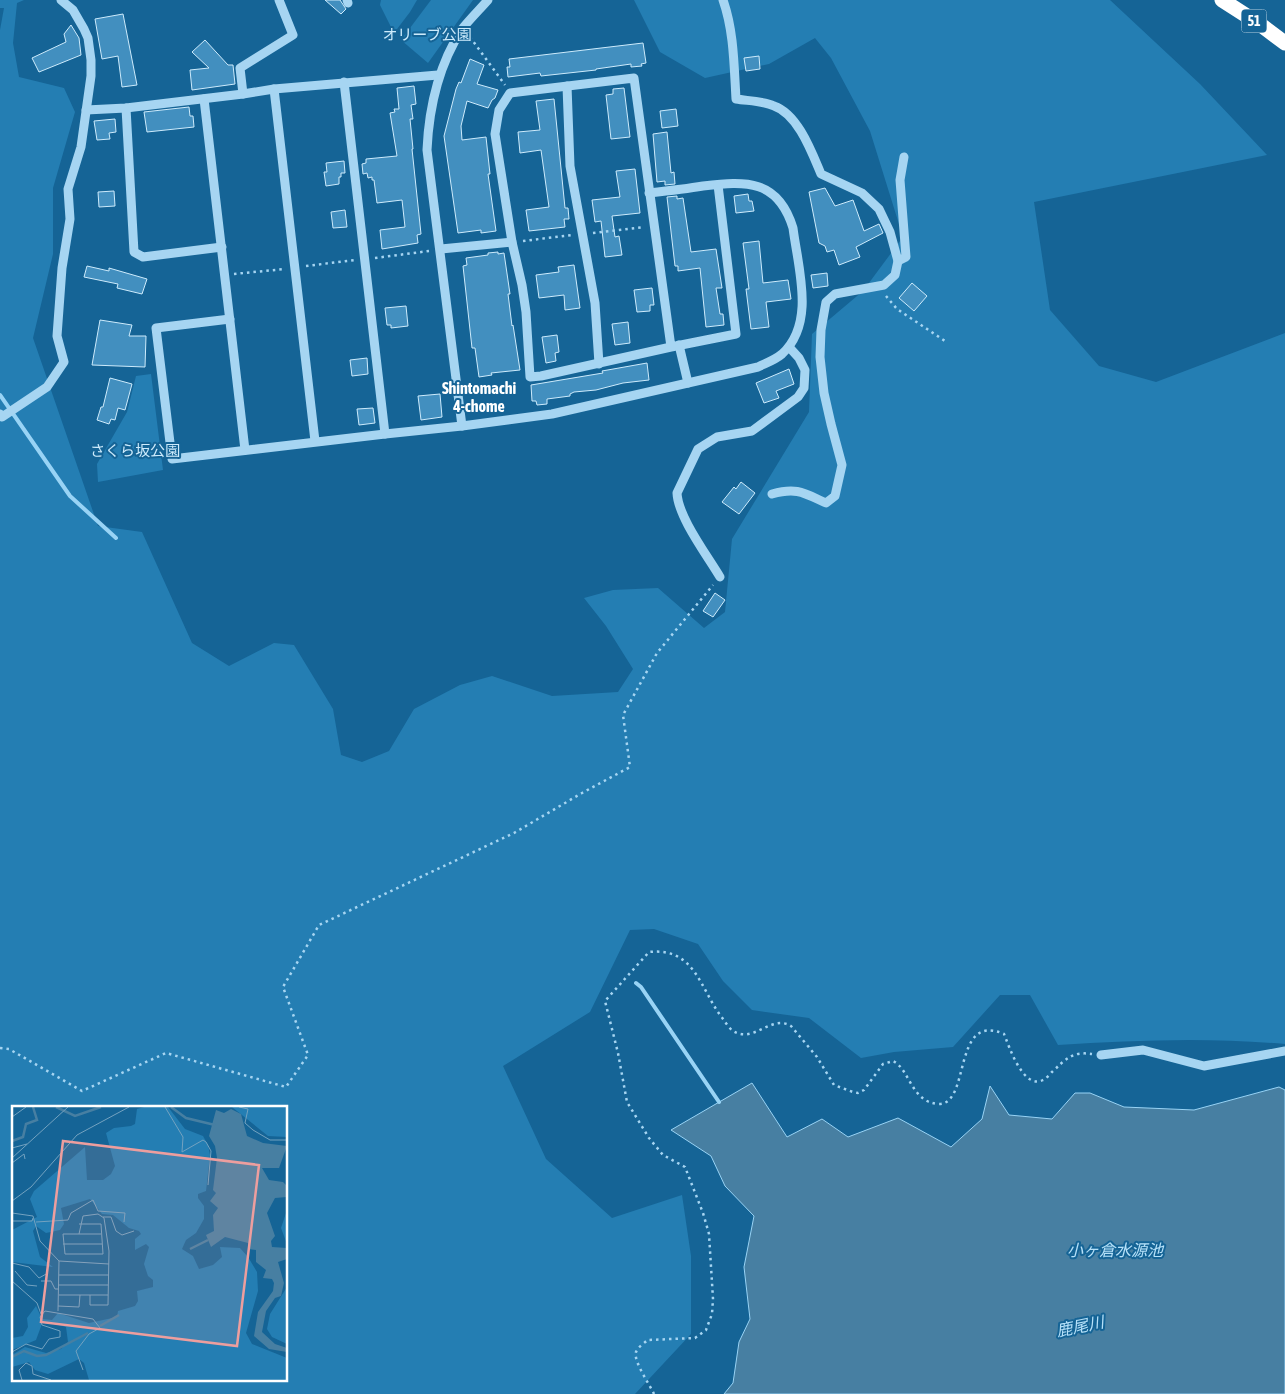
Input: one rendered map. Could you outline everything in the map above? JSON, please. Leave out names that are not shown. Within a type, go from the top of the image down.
[{"type":"highway","name":"51","points":[[1222,0],[1285,43]]},
{"type":"street","points":[[3,414],[47,387],[64,362],[57,336],[62,268],[70,219],[68,188],[81,146],[91,76],[91,60],[88,38],[73,10],[61,0]]},
{"type":"street","points":[[244,94],[240,68],[293,35],[279,0]]},
{"type":"street","points":[[462,426],[427,150],[430,110],[438,75],[463,28],[488,0]]},
{"type":"street","points":[[723,0],[734,56],[736,99],[773,105],[789,115],[806,140],[821,174],[862,193],[879,209],[890,232],[898,261],[895,275],[884,285],[835,294],[826,302],[821,330],[820,357],[829,416],[842,464],[835,496],[826,503],[802,492],[787,490],[772,494]]},
{"type":"street","points":[[86,110],[126,108],[204,99],[274,88],[438,75]]},
{"type":"street","points":[[688,383],[675,346],[649,193],[634,78],[510,93],[499,110],[495,134],[512,242],[526,312],[530,377],[599,364],[675,346],[736,334],[718,185]]},
{"type":"street","points":[[344,82],[385,434]]},
{"type":"street","points":[[567,86],[570,166],[595,303],[599,364]]},
{"type":"street","points":[[274,88],[315,442]]},
{"type":"street","points":[[204,99],[245,450]]},
{"type":"street","points":[[126,108],[134,252],[143,257],[222,246]]},
{"type":"street","points":[[898,261],[906,257],[900,180],[904,157]]},
{"type":"street","points":[[230,319],[156,328],[172,459],[552,414],[758,367],[780,356],[789,347],[800,328],[803,306],[793,228],[781,202],[757,186],[741,183],[649,193]]},
{"type":"street","points":[[440,249],[512,242]]},
{"type":"street","points":[[720,577],[682,514],[677,500],[677,492],[698,449],[717,437],[752,431],[798,397],[804,388],[805,370],[799,358],[789,347]]},
{"type":"street","points":[[1101,1055],[1143,1050],[1204,1066],[1285,1051]]},
{"type":"path","points":[[463,28],[510,93]]},
{"type":"path","points":[[226,275],[440,249]]},
{"type":"path","points":[[884,285],[885,295],[897,309],[945,341]]},
{"type":"path","points":[[0,1048],[9,1050],[82,1091],[166,1053],[286,1087],[308,1055],[283,987],[319,925],[514,833],[630,767],[622,715],[657,653],[720,577]]},
{"type":"path","points":[[654,1394],[639,1366],[636,1351],[648,1340],[694,1338],[706,1330],[712,1314],[714,1299],[709,1234],[703,1213],[685,1167],[663,1155],[649,1138],[627,1102],[618,1053],[605,1001],[649,952],[660,950],[680,956],[696,972],[720,1015],[732,1030],[743,1035],[754,1033],[779,1022],[785,1022],[791,1026],[817,1057],[834,1085],[852,1092],[864,1090],[883,1064],[893,1061],[898,1063],[910,1084],[922,1098],[941,1104],[947,1101],[953,1094],[970,1044],[977,1034],[988,1030],[996,1030],[1004,1034],[1020,1071],[1037,1081],[1043,1080],[1074,1054],[1084,1052],[1101,1055]]},
{"type":"green space","points":[[0,0],[24,0],[17,3],[13,43],[19,77],[64,88],[75,112],[53,188],[53,254],[33,338],[98,526],[142,532],[192,643],[229,666],[274,643],[294,645],[333,709],[341,755],[362,762],[389,751],[414,709],[460,685],[492,676],[552,696],[618,692],[633,669],[606,626],[584,598],[613,590],[658,588],[704,628],[725,612],[732,539],[809,412],[812,334],[863,291],[903,237],[870,131],[831,58],[815,38],[769,64],[705,78],[660,52],[634,0],[1110,0],[1200,84],[1267,155],[1034,202],[1050,310],[1099,366],[1156,382],[1285,333],[1285,1044],[1228,1040],[1171,1040],[1058,1045],[1030,995],[1000,995],[953,1047],[894,1052],[861,1058],[809,1018],[752,1010],[723,981],[698,944],[654,929],[630,930],[590,1012],[503,1066],[546,1159],[612,1218],[682,1195],[691,1256],[691,1334],[635,1394],[0,1394],[0,30],[4,8],[0,8]]},
{"type":"green space","points":[[381,0],[417,0],[394,33],[380,5]]},
{"type":"green space","name":"オリーブ公園","points":[[431,0],[473,0],[428,63],[401,40]]},
{"type":"green space","name":"さくら坂公園","points":[[151,374],[163,470],[98,482],[97,464],[127,412],[136,376]]},
{"type":"water","name":"小ヶ倉水源池","points":[[752,1083],[787,1137],[822,1119],[848,1137],[898,1118],[951,1147],[982,1119],[990,1086],[1009,1115],[1052,1119],[1075,1093],[1090,1093],[1124,1107],[1194,1110],[1279,1087],[1285,1090],[1285,1394],[724,1394],[733,1383],[739,1342],[750,1319],[744,1267],[754,1216],[725,1186],[711,1156],[671,1130]]},
{"type":"building","points":[[325,0],[340,0],[346,9],[341,14]]},
{"type":"building","points":[[123,14],[137,85],[122,87],[118,56],[102,59],[95,19]]},
{"type":"building","points":[[71,25],[79,38],[81,55],[39,72],[32,58],[66,42],[64,34]]},
{"type":"building","points":[[205,40],[228,65],[233,65],[235,84],[192,90],[190,70],[209,68],[192,52]]},
{"type":"building","points":[[643,43],[646,63],[641,64],[642,66],[631,67],[631,64],[541,76],[540,73],[508,77],[507,67],[510,67],[509,59]]},
{"type":"building","points":[[759,56],[760,69],[746,71],[744,58]]},
{"type":"building","points":[[470,59],[484,65],[477,84],[498,90],[488,108],[467,101],[461,126],[462,140],[486,137],[490,174],[488,174],[496,231],[481,233],[481,230],[458,233],[444,136],[456,89],[459,82],[461,83]]},
{"type":"building","points":[[414,86],[416,104],[411,105],[413,119],[410,119],[421,234],[417,235],[418,243],[382,249],[380,230],[405,227],[402,200],[377,203],[374,180],[372,180],[372,177],[368,178],[367,173],[363,174],[362,164],[366,163],[366,159],[397,156],[390,113],[395,112],[394,109],[399,109],[397,88]]},
{"type":"building","points":[[624,88],[630,137],[611,139],[606,95],[613,94],[613,89]]},
{"type":"building","points":[[554,99],[565,208],[568,208],[569,219],[564,219],[565,227],[529,231],[526,210],[549,207],[541,150],[520,153],[518,132],[540,130],[536,101]]},
{"type":"building","points":[[189,107],[190,116],[193,116],[194,127],[147,132],[144,112]]},
{"type":"building","points":[[676,109],[678,126],[662,128],[660,111]]},
{"type":"building","points":[[115,119],[116,132],[109,133],[110,139],[97,140],[94,121]]},
{"type":"building","points":[[667,132],[671,173],[674,172],[675,184],[665,185],[665,181],[657,182],[653,134]]},
{"type":"building","points":[[344,161],[345,173],[341,173],[339,184],[326,186],[324,172],[327,172],[326,163]]},
{"type":"building","points":[[635,169],[640,213],[612,216],[615,237],[619,236],[622,255],[605,257],[601,221],[595,222],[592,200],[620,197],[616,171]]},
{"type":"building","points":[[825,188],[835,206],[853,200],[864,231],[879,224],[883,233],[856,247],[860,257],[839,265],[834,250],[827,252],[825,246],[819,243],[809,192]]},
{"type":"building","points":[[114,191],[115,206],[99,207],[98,192]]},
{"type":"building","points":[[748,194],[754,211],[736,213],[734,196]]},
{"type":"building","points":[[677,196],[677,199],[683,198],[691,252],[716,249],[722,288],[716,288],[720,314],[723,314],[724,325],[706,327],[700,268],[678,271],[678,266],[675,266],[667,197]]},
{"type":"building","points":[[345,210],[347,227],[333,228],[331,212]]},
{"type":"building","points":[[759,241],[763,283],[788,280],[791,299],[766,302],[769,327],[751,329],[746,289],[749,289],[743,243]]},
{"type":"building","points":[[498,252],[498,254],[504,253],[512,326],[520,370],[491,373],[492,375],[479,377],[475,348],[472,348],[463,266],[467,265],[466,258]]},
{"type":"building","points":[[574,265],[580,308],[565,310],[564,295],[539,298],[536,275],[559,272],[558,267]]},
{"type":"building","points":[[87,266],[109,271],[109,268],[147,279],[142,294],[117,288],[118,284],[84,277]]},
{"type":"building","points":[[827,273],[828,286],[813,288],[811,275]]},
{"type":"building","points":[[912,283],[927,296],[914,311],[899,298]]},
{"type":"building","points":[[652,288],[654,305],[650,305],[650,311],[637,312],[634,290]]},
{"type":"building","points":[[406,306],[408,326],[391,328],[391,325],[387,325],[385,308]]},
{"type":"building","points":[[100,320],[132,325],[129,336],[146,336],[145,367],[92,365]]},
{"type":"building","points":[[628,322],[630,343],[615,345],[612,324]]},
{"type":"building","points":[[557,335],[559,352],[555,353],[556,361],[546,363],[542,337]]},
{"type":"building","points":[[367,358],[368,374],[352,376],[350,360]]},
{"type":"building","points":[[647,363],[649,380],[623,383],[596,390],[574,392],[570,396],[547,399],[547,404],[537,405],[536,401],[532,401],[531,385],[603,373],[602,371]]},
{"type":"building","points":[[789,369],[794,384],[776,391],[779,398],[764,403],[756,383]]},
{"type":"building","points":[[110,378],[132,384],[125,410],[118,408],[115,420],[111,419],[109,424],[97,420],[101,407],[103,407]]},
{"type":"building","points":[[440,394],[442,417],[421,420],[418,396]]},
{"type":"building","points":[[373,408],[375,423],[359,425],[357,409]]},
{"type":"building","points":[[741,482],[755,493],[739,514],[722,502],[734,487],[736,489]]},
{"type":"building","points":[[715,593],[725,600],[713,617],[703,611]]},
{"type":"waterway","points":[[0,395],[70,496],[116,538]]},
{"type":"waterway","points":[[636,983],[641,987],[719,1102]]},
{"type":"district","name":"Shintomachi 4-chome","points":[[479,397]]},
{"type":"water label","name":"鹿尾川","points":[[1080,1326]]}]
